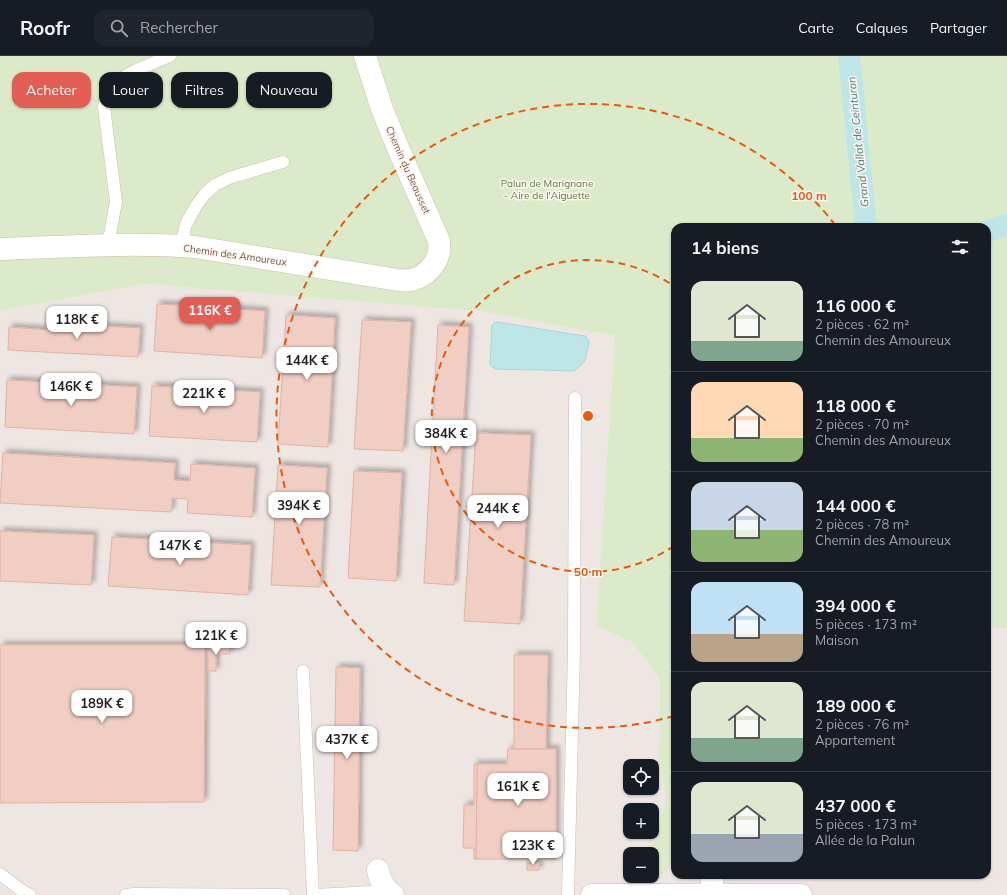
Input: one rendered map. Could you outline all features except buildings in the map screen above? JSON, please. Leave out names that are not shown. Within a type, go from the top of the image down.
[{"type":"street","name":"Chemin du Beausset","points":[[365,56],[382,109],[439,241],[439,252],[436,260]]},
{"type":"street","name":"Chemin des Amoureux","points":[[0,249],[108,245],[195,247],[398,280],[411,280],[422,276],[431,269],[436,260]]},
{"type":"street","points":[[378,870],[379,878],[383,886],[390,893]]},
{"type":"street","points":[[712,879],[712,895]]},
{"type":"street","points":[[592,895],[801,895]]},
{"type":"lane","points":[[108,245],[116,202],[104,107],[106,94],[113,85],[124,76],[170,56]]},
{"type":"lane","points":[[181,246],[186,224],[196,206],[205,194],[215,185],[229,178],[283,162]]},
{"type":"lane","points":[[568,895],[574,650],[575,398]]},
{"type":"lane","points":[[303,671],[313,895]]},
{"type":"lane","points":[[1,875],[30,895]]},
{"type":"lane","points":[[317,895],[390,893]]},
{"type":"lane","points":[[126,895],[284,895]]},
{"type":"shaded area","points":[[145,284],[485,312],[615,336],[596,626],[633,643],[660,679],[659,758],[666,798],[663,810],[671,811],[671,879],[991,879],[991,628],[1007,628],[1007,895],[0,895],[0,311]]},
{"type":"green space","name":"Palun de Marignane - Aire de l'Aiguette","points":[[0,56],[1007,56],[1007,628],[991,628],[991,223],[671,223],[671,862],[668,869],[659,876],[659,847],[645,847],[655,843],[656,839],[659,839],[659,827],[666,798],[659,758],[660,679],[633,643],[596,626],[615,336],[485,312],[145,284],[0,311]]},
{"type":"water","points":[[497,322],[585,336],[589,342],[585,361],[574,371],[496,369],[491,366],[490,363],[492,325]]},
{"type":"waterway","name":"Grand Vallat de Ceinturon","points":[[849,56],[866,223]]},
{"type":"waterway","name":"Grand Vallat de Ceinturon","points":[[991,230],[1007,225]]}]
